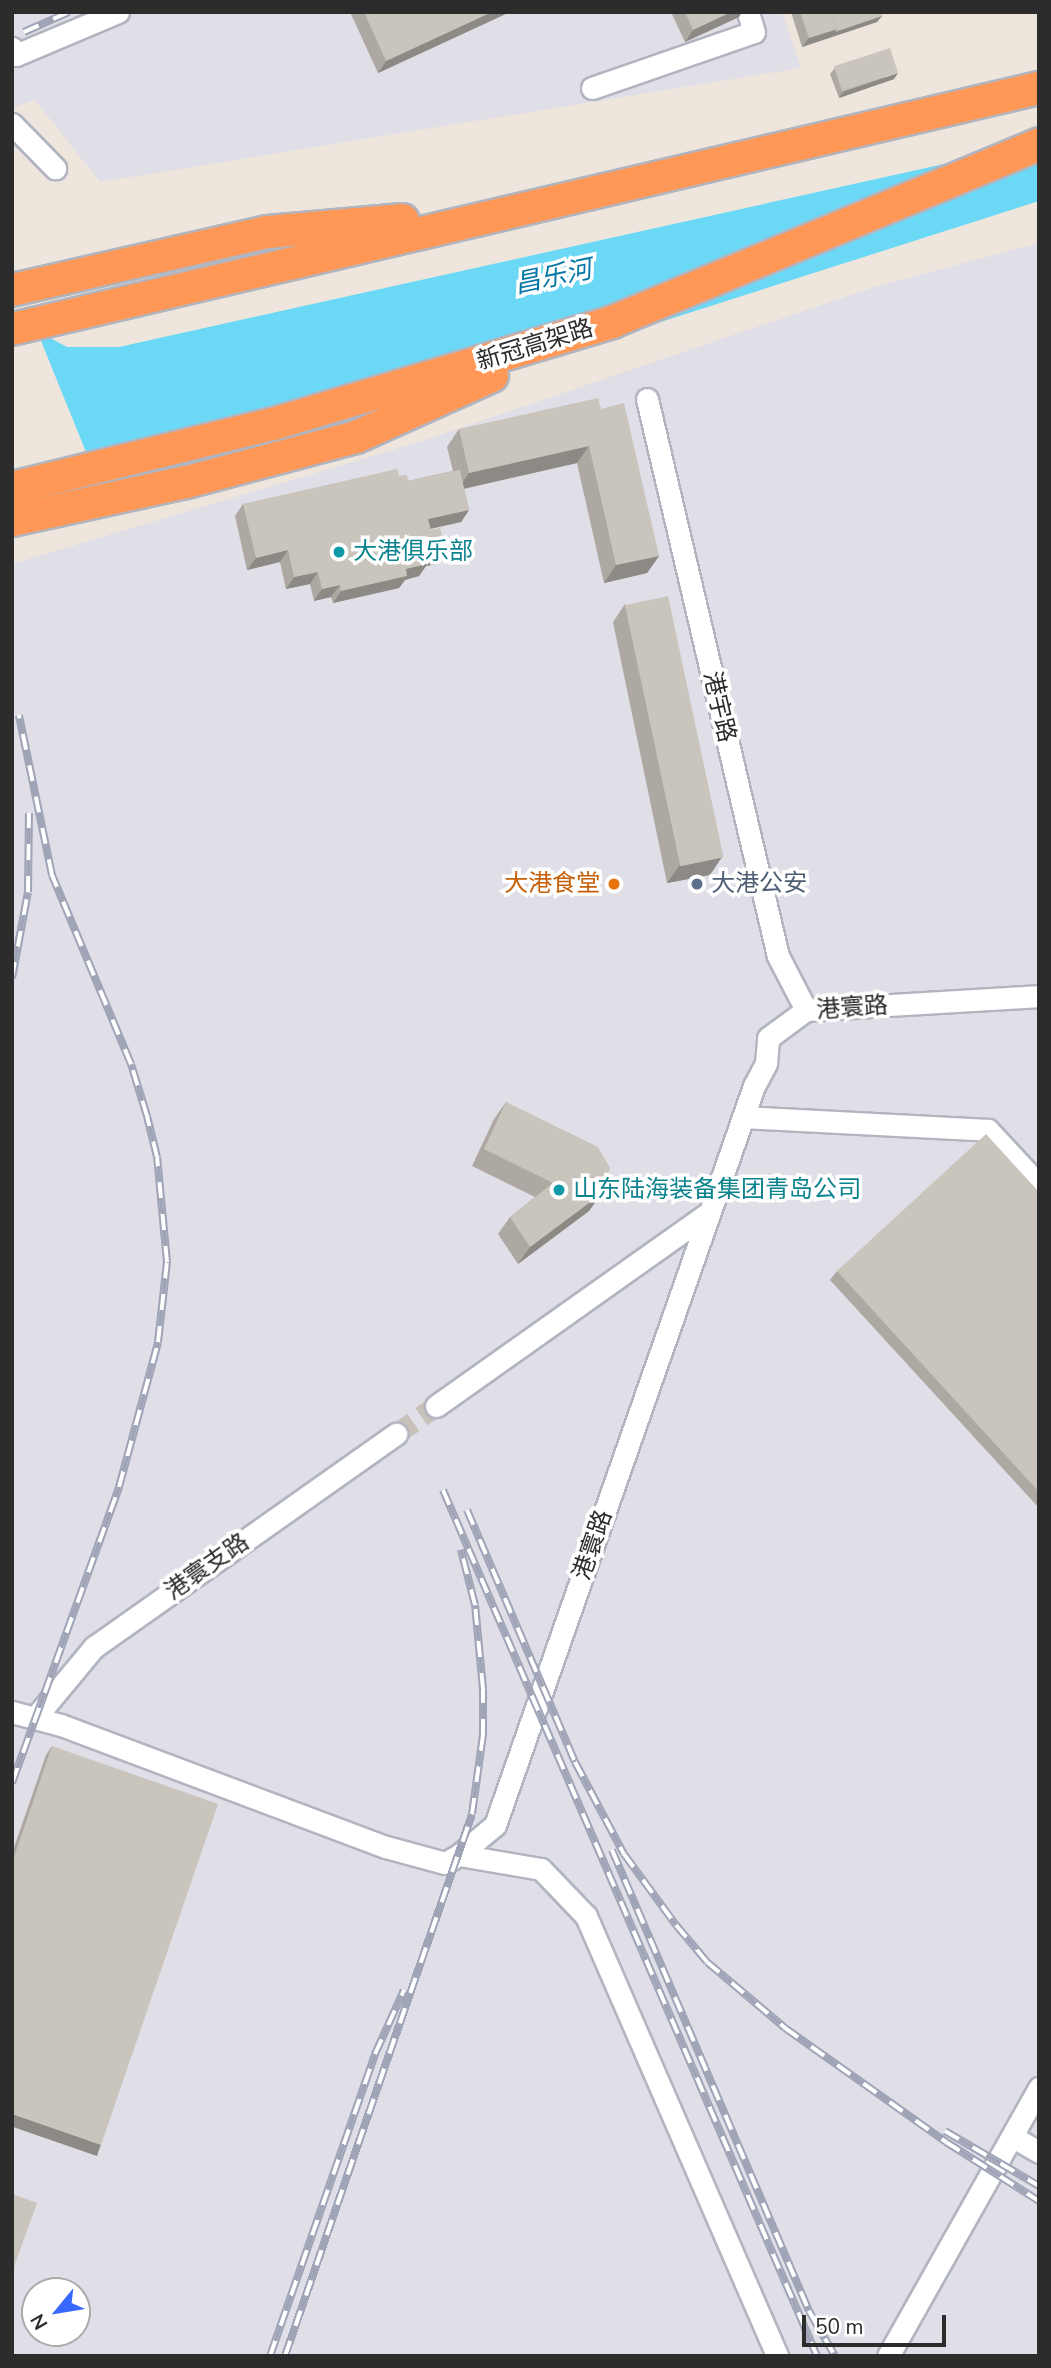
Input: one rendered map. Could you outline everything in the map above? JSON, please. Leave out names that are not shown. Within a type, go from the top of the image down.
[{"type":"highway","points":[[12,329],[1039,88]]},
{"type":"highway","name":"新冠高架路","points":[[12,488],[273,424],[612,322],[1039,144]]},
{"type":"highway","points":[[12,290],[268,232],[518,210]]},
{"type":"highway","points":[[12,520],[187,482],[356,437],[612,322]]},
{"type":"lane","points":[[12,48],[16,55],[118,12]]},
{"type":"lane","points":[[592,88],[754,32],[748,12]]},
{"type":"lane","points":[[12,124],[55,168]]},
{"type":"lane","name":"港宇路","points":[[647,399],[778,956],[806,1010]]},
{"type":"lane","name":"港寰路","points":[[459,1855],[495,1825],[743,1117],[766,1063],[768,1038],[806,1010],[1039,996]]},
{"type":"lane","points":[[743,1117],[988,1130],[1039,1185]]},
{"type":"lane","points":[[436,1406],[709,1213]]},
{"type":"lane","name":"港寰支路","points":[[35,1718],[94,1647],[396,1434]]},
{"type":"lane","points":[[12,1712],[35,1718],[386,1847],[445,1863],[459,1855],[541,1869],[586,1916],[777,2356]]},
{"type":"lane","points":[[888,2356],[1039,2088]]},
{"type":"lane","points":[[1013,2137],[1039,2152]]},
{"type":"shaded area","points":[[12,12],[782,12],[801,68],[100,182],[35,100],[12,108]]},
{"type":"shaded area","points":[[1039,243],[1039,2356],[12,2356],[12,564],[422,441],[874,287]]},
{"type":"water","name":"昌乐河","points":[[1039,134],[1039,201],[551,357],[88,457],[37,331],[67,347],[119,347],[944,164]]},
{"type":"pier","points":[[34,331],[37,331],[37,468],[34,468]]},
{"type":"building","points":[[364,12],[492,12],[386,61]]},
{"type":"building","points":[[685,12],[731,12],[693,30]]},
{"type":"building","points":[[800,12],[831,12],[837,29],[809,38]]},
{"type":"building","points":[[831,12],[881,12],[882,16],[835,32],[837,29]]},
{"type":"building","points":[[890,48],[898,73],[842,91],[834,66]]},
{"type":"building","points":[[598,398],[601,409],[624,403],[659,556],[616,565],[589,446],[469,473],[459,429]]},
{"type":"building","name":"大港俱乐部","points":[[397,469],[399,476],[407,475],[408,481],[460,470],[469,510],[428,519],[431,530],[440,528],[446,552],[426,556],[427,564],[406,569],[407,576],[341,591],[340,585],[322,589],[318,572],[294,577],[288,550],[256,558],[243,504]]},
{"type":"building","points":[[668,596],[724,857],[680,866],[625,605]]},
{"type":"building","name":"山东陆海装备集团青岛公司","points":[[506,1102],[598,1147],[610,1168],[601,1194],[530,1247],[510,1217],[553,1183],[484,1149]]},
{"type":"building","points":[[986,1134],[1039,1192],[1039,1492],[837,1271]]},
{"type":"building","points":[[52,1746],[218,1804],[101,2145],[12,2114],[12,1863]]},
{"type":"building","points":[[12,2194],[37,2203],[12,2272]]},
{"type":"tunnel","points":[[396,1434],[436,1406]]},
{"type":"railway","points":[[24,32],[69,12]]},
{"type":"railway","points":[[12,1783],[119,1487],[158,1342],[167,1262],[157,1157],[147,1116],[131,1064],[52,875],[19,715]]},
{"type":"railway","points":[[12,978],[28,892],[29,813]]},
{"type":"railway","points":[[443,1490],[817,2356]]},
{"type":"railway","points":[[467,1510],[575,1762],[624,1854],[676,1925],[707,1962],[785,2028],[946,2142],[1039,2201]]},
{"type":"railway","points":[[285,2356],[472,1814],[483,1735],[483,1689],[475,1605],[461,1550]]},
{"type":"railway","points":[[612,1850],[809,2311],[835,2356]]},
{"type":"railway","points":[[270,2356],[375,2054],[404,1990]]},
{"type":"railway","points":[[945,2131],[1039,2186]]},
{"type":"place","name":"大港俱乐部","points":[[339,552]]},
{"type":"place","name":"大港食堂","points":[[614,884]]},
{"type":"place","name":"大港公安","points":[[697,884]]},
{"type":"place","name":"山东陆海装备集团青岛公司","points":[[559,1190]]}]
